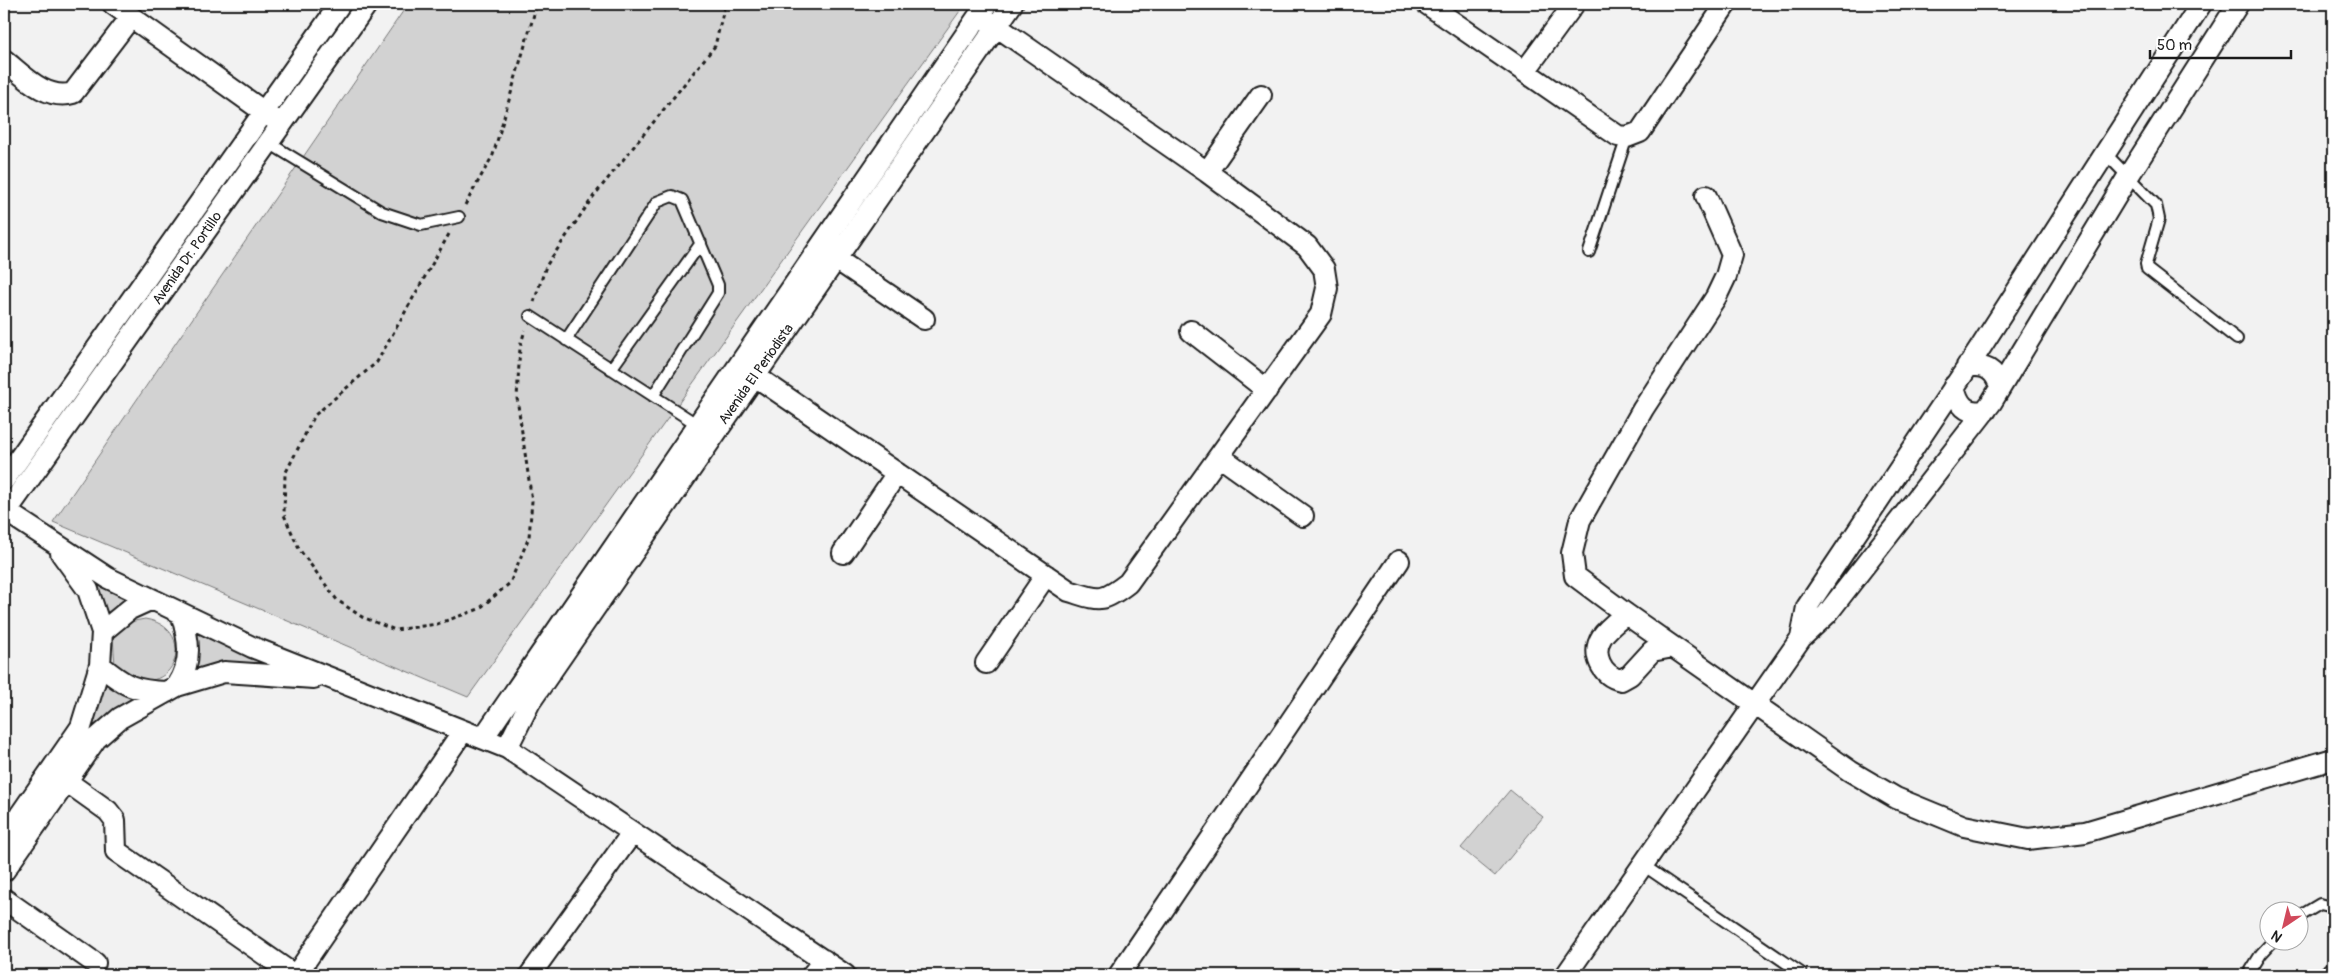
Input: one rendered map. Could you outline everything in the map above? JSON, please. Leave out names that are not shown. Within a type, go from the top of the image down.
[{"type":"street","points":[[113,4],[282,124]]},
{"type":"street","name":"Avenida Dr. Portillo","points":[[4,480],[340,4]]},
{"type":"street","name":"Avenida Dr. Portillo","points":[[5,511],[367,4]]},
{"type":"street","name":"Avenida El Periodista","points":[[507,748],[530,702],[747,370],[836,259],[1012,4]]},
{"type":"street","points":[[1427,4],[1618,136],[1627,137],[1640,132],[1726,4]]},
{"type":"street","points":[[1525,71],[1574,4]]},
{"type":"street","points":[[1801,638],[1807,607],[1954,386],[2201,4]]},
{"type":"street","points":[[1566,975],[1801,638],[1827,614],[1986,410],[2129,175],[2238,4]]},
{"type":"street","points":[[482,738],[698,425],[747,370],[984,9],[996,26],[1207,172],[1307,246],[1324,269],[1327,288],[1321,314],[1128,584],[1113,595],[1099,600],[1069,591],[747,370]]},
{"type":"street","points":[[4,60],[50,93],[62,95],[73,93],[131,17]]},
{"type":"street","points":[[1207,172],[1261,95]]},
{"type":"street","points":[[1706,196],[1732,255],[1726,276],[1716,297],[1643,409],[1580,520],[1572,553],[1575,576],[1850,771],[1896,798],[1964,826],[2028,839],[2085,832],[2333,760]]},
{"type":"street","points":[[836,259],[924,318]]},
{"type":"street","points":[[1191,331],[1267,390]]},
{"type":"street","points":[[1967,366],[1989,368],[1994,372],[2000,387]]},
{"type":"street","points":[[1954,386],[1956,397],[1964,408],[1977,412],[1986,410]]},
{"type":"street","points":[[1219,456],[1303,516]]},
{"type":"street","points":[[843,553],[898,473]]},
{"type":"street","points":[[5,511],[108,578],[252,647],[507,748],[632,833],[818,967],[845,975]]},
{"type":"street","points":[[4,838],[81,727],[100,665],[102,632],[88,590],[54,543]]},
{"type":"street","points":[[1119,975],[1399,561]]},
{"type":"street","points":[[986,663],[1046,575]]},
{"type":"street","points":[[102,632],[130,609],[152,599]]},
{"type":"street","points":[[100,665],[122,683],[142,691],[172,689],[187,669],[189,639],[181,613]]},
{"type":"street","points":[[1626,614],[1605,631],[1598,642],[1598,657],[1603,669],[1613,678],[1621,680],[1630,674],[1652,651],[1673,647]]},
{"type":"street","points":[[4,871],[96,739],[120,718],[172,689],[224,672],[332,679]]},
{"type":"street","points":[[66,781],[108,812],[115,820],[116,851],[295,975],[463,731]]},
{"type":"street","points":[[530,975],[632,833]]},
{"type":"street","points":[[4,899],[96,963]]},
{"type":"lane","points":[[1589,252],[1627,137]]},
{"type":"lane","points":[[269,142],[382,212],[421,225],[459,217]]},
{"type":"lane","points":[[2104,152],[2129,175],[2156,205],[2159,219],[2146,264],[2147,269],[2237,339]]},
{"type":"lane","points":[[566,340],[657,202],[672,196],[682,200],[718,285],[718,293],[653,396]]},
{"type":"lane","points":[[611,369],[701,243]]},
{"type":"lane","points":[[530,316],[698,425]]},
{"type":"lane","points":[[1644,865],[1801,973]]},
{"type":"lane","points":[[2310,910],[2320,904],[2333,907]]},
{"type":"lane","points":[[2248,975],[2265,952]]},
{"type":"path","points":[[537,4],[493,155],[377,362],[315,415],[285,474],[284,515],[299,549],[337,600],[362,617],[395,630],[437,624],[478,609],[510,583],[529,538],[532,502],[517,398],[520,347],[546,266],[588,204],[715,46],[725,4]]},
{"type":"shaded area","points":[[408,4],[965,4],[468,697],[53,522]]},
{"type":"shaded area","points":[[92,576],[130,597],[107,613]]},
{"type":"shaded area","points":[[145,619],[160,624],[170,633],[175,643],[176,655],[172,665],[165,674],[155,679],[142,680],[128,674],[115,665],[113,637],[129,622]]},
{"type":"shaded area","points":[[196,628],[292,668],[196,669]]},
{"type":"shaded area","points":[[105,684],[133,700],[93,726]]},
{"type":"shaded area","points":[[1510,790],[1543,817],[1495,876],[1461,848]]}]
